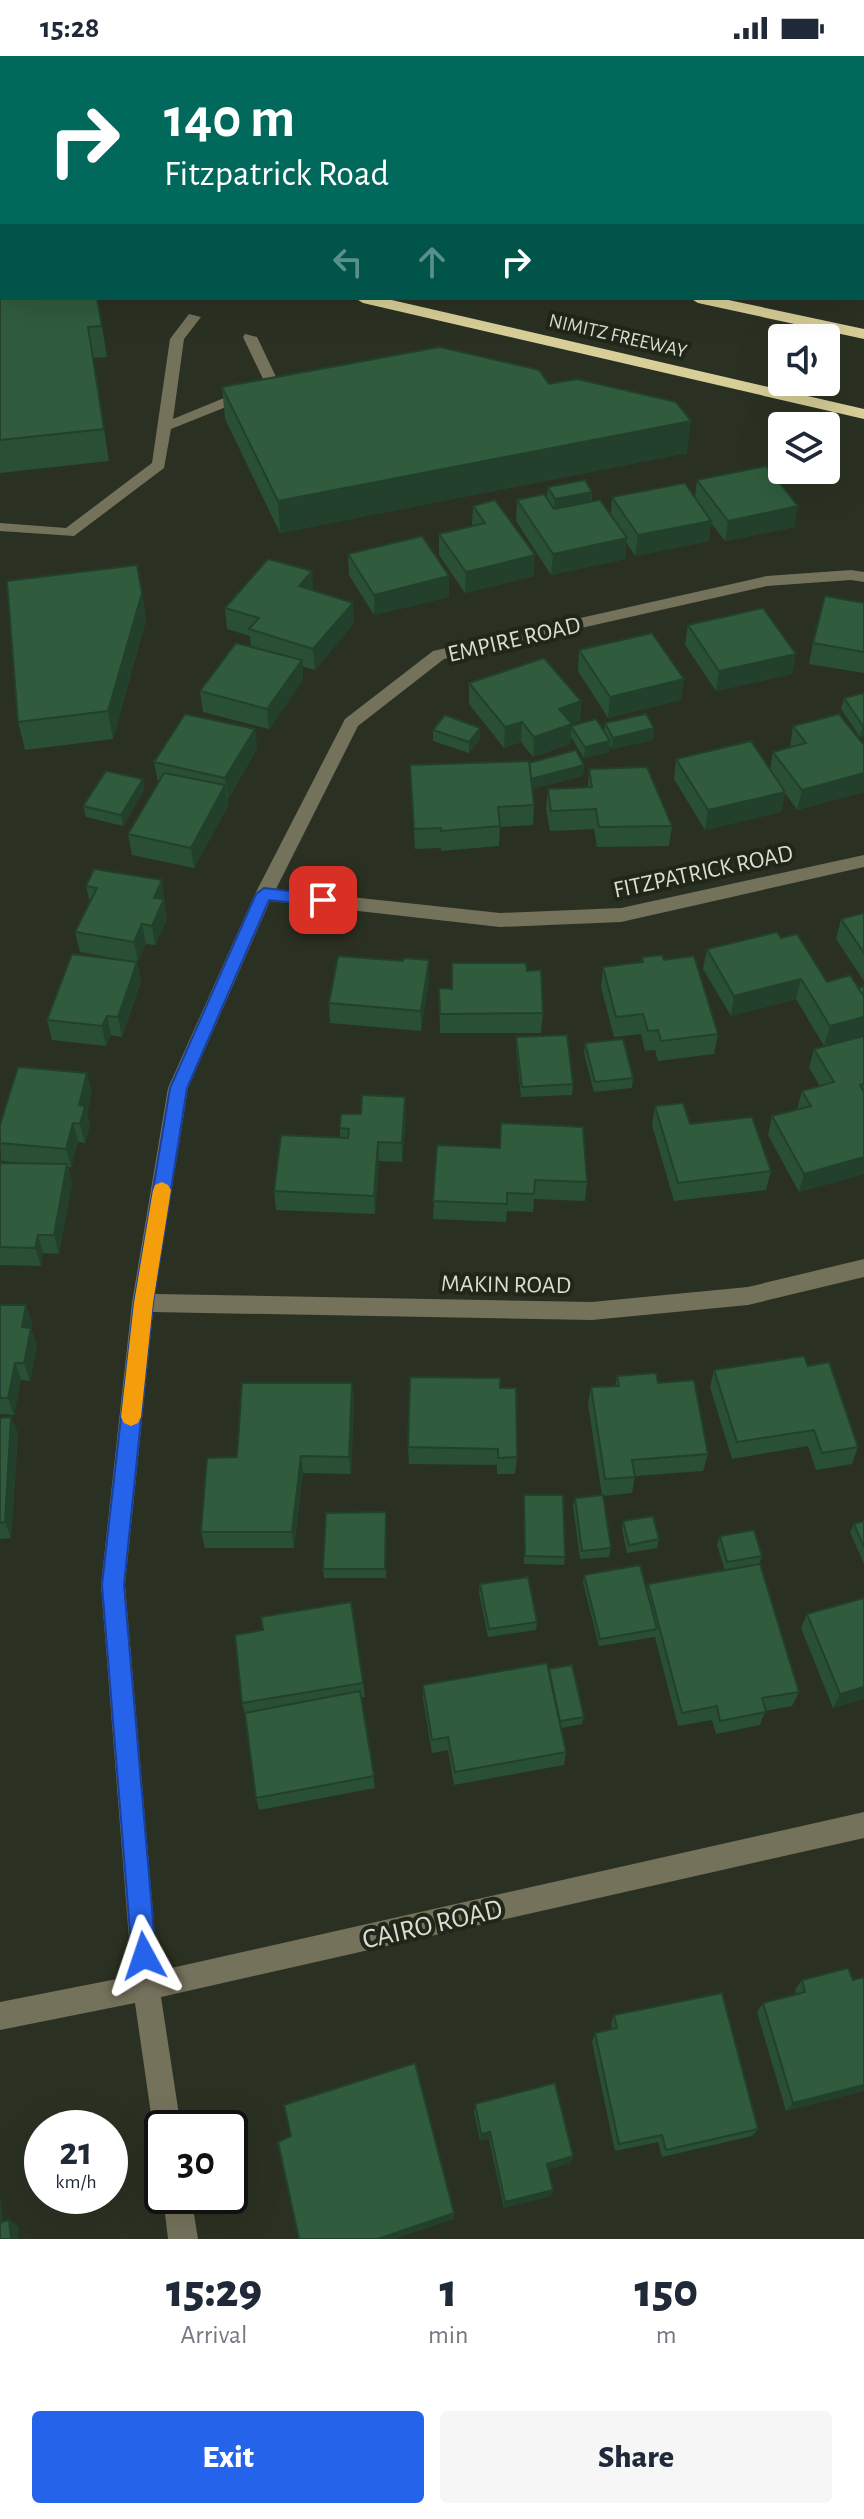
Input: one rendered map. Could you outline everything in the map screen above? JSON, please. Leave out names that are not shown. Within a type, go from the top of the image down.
[{"type":"highway","name":"NIMITZ FREEWAY","points":[[372,300],[864,414]]},
{"type":"highway","points":[[707,300],[864,334]]},
{"type":"street","points":[[0,527],[69,533],[159,465],[177,339],[194,317]]},
{"type":"street","points":[[164,427],[279,382],[250,337]]},
{"type":"street","name":"EMPIRE ROAD","points":[[164,2110],[146,1987],[113,1585],[143,1303],[178,1088],[264,894],[351,723],[439,655],[767,581],[857,576]]},
{"type":"street","name":"FITZPATRICK ROAD","points":[[264,894],[500,920],[621,915],[864,861]]},
{"type":"street","name":"MAKIN ROAD","points":[[143,1303],[592,1311],[748,1296],[864,1268]]},
{"type":"street","name":"CAIRO ROAD","points":[[0,2016],[146,1987],[864,1825]]},
{"type":"street","points":[[180,2214],[183,2239]]},
{"type":"building","points":[[0,300],[97,300],[102,326],[88,327],[104,429],[0,440]]},
{"type":"building","points":[[440,347],[539,370],[549,384],[577,379],[676,402],[691,421],[278,501],[222,387]]},
{"type":"building","points":[[766,466],[768,484],[780,484],[798,506],[728,521],[697,480]]},
{"type":"building","points":[[585,480],[592,492],[555,499],[548,487]]},
{"type":"building","points":[[685,483],[711,521],[638,535],[612,497]]},
{"type":"building","points":[[544,494],[554,509],[600,500],[627,538],[553,554],[517,500]]},
{"type":"building","points":[[495,500],[535,555],[466,572],[439,534],[485,523],[473,506]]},
{"type":"building","points":[[422,536],[449,576],[374,595],[348,554]]},
{"type":"building","points":[[268,559],[312,571],[299,586],[353,603],[313,649],[249,629],[259,618],[225,608]]},
{"type":"building","points":[[137,565],[142,593],[108,711],[18,722],[7,581]]},
{"type":"building","points":[[825,596],[864,603],[864,652],[813,643]]},
{"type":"building","points":[[763,608],[796,654],[719,671],[688,625]]},
{"type":"building","points":[[652,633],[684,679],[610,697],[579,650]]},
{"type":"building","points":[[236,643],[302,660],[267,709],[200,691]]},
{"type":"building","points":[[544,658],[581,701],[559,709],[572,724],[534,737],[522,722],[505,727],[469,683]]},
{"type":"building","points":[[864,693],[864,725],[863,726],[844,698]]},
{"type":"building","points":[[185,714],[255,729],[225,778],[154,762]]},
{"type":"building","points":[[646,714],[654,728],[613,738],[605,723]]},
{"type":"building","points":[[839,714],[864,745],[864,773],[802,790],[773,752],[806,743],[793,726]]},
{"type":"building","points":[[445,715],[480,728],[469,742],[433,730]]},
{"type":"building","points":[[596,719],[610,741],[585,747],[571,726]]},
{"type":"building","points":[[751,741],[785,792],[708,810],[676,759]]},
{"type":"building","points":[[576,750],[584,765],[531,779],[529,763]]},
{"type":"building","points":[[529,761],[534,805],[498,807],[500,826],[441,831],[441,828],[414,829],[410,765]]},
{"type":"building","points":[[647,767],[672,826],[599,827],[596,809],[551,811],[548,789],[592,787],[589,769]]},
{"type":"building","points":[[106,771],[143,779],[121,815],[83,806]]},
{"type":"building","points":[[164,773],[225,785],[191,848],[128,834]]},
{"type":"building","points":[[94,869],[162,880],[154,898],[164,899],[152,926],[142,924],[134,942],[75,932],[97,888],[86,886]]},
{"type":"building","points":[[864,913],[864,953],[841,919]]},
{"type":"building","points":[[777,932],[781,938],[797,934],[827,982],[850,975],[864,996],[864,1017],[830,1026],[801,979],[734,996],[707,949]]},
{"type":"building","points":[[72,954],[137,962],[118,1017],[107,1016],[102,1026],[47,1020]]},
{"type":"building","points":[[662,955],[664,960],[694,956],[718,1034],[661,1041],[658,1030],[648,1031],[643,1014],[616,1017],[603,967],[643,962],[642,957]]},
{"type":"building","points":[[338,956],[429,960],[421,1011],[329,1003]]},
{"type":"building","points":[[452,963],[526,963],[527,971],[541,970],[543,1013],[440,1014],[439,988],[452,989]]},
{"type":"building","points":[[567,1035],[573,1084],[522,1087],[516,1037]]},
{"type":"building","points":[[864,1036],[864,1084],[860,1085],[864,1092],[864,1157],[804,1174],[772,1116],[811,1106],[802,1091],[834,1082],[814,1049]]},
{"type":"building","points":[[623,1039],[633,1078],[595,1082],[585,1043]]},
{"type":"building","points":[[18,1067],[87,1073],[79,1105],[85,1106],[80,1124],[73,1123],[66,1149],[0,1143],[0,1125]]},
{"type":"building","points":[[362,1095],[405,1097],[402,1143],[378,1142],[374,1196],[274,1191],[281,1135],[348,1138],[349,1129],[340,1128],[341,1114],[361,1114]]},
{"type":"building","points":[[683,1103],[690,1124],[752,1117],[771,1171],[678,1183],[655,1106]]},
{"type":"building","points":[[501,1123],[583,1127],[587,1182],[535,1180],[534,1194],[507,1193],[507,1204],[433,1201],[437,1145],[500,1148]]},
{"type":"building","points":[[0,1163],[67,1164],[54,1235],[38,1235],[35,1248],[0,1247]]},
{"type":"building","points":[[0,1305],[26,1305],[22,1327],[31,1328],[24,1363],[15,1363],[8,1398],[0,1398]]},
{"type":"building","points":[[804,1356],[808,1366],[829,1362],[858,1447],[822,1453],[814,1430],[737,1442],[714,1370]]},
{"type":"building","points":[[656,1373],[658,1383],[694,1380],[708,1454],[632,1460],[635,1477],[605,1479],[591,1387],[619,1386],[617,1376]]},
{"type":"building","points":[[410,1377],[500,1378],[500,1388],[516,1388],[517,1457],[498,1458],[498,1449],[408,1447]]},
{"type":"building","points":[[242,1383],[352,1383],[349,1457],[301,1456],[292,1532],[201,1532],[207,1458],[237,1457]]},
{"type":"building","points":[[11,1417],[5,1522],[0,1523],[0,1418]]},
{"type":"building","points":[[524,1495],[563,1495],[565,1557],[525,1556]]},
{"type":"building","points":[[603,1495],[611,1548],[582,1551],[575,1498]]},
{"type":"building","points":[[386,1512],[385,1569],[323,1569],[326,1513]]},
{"type":"building","points":[[653,1516],[659,1539],[629,1545],[623,1521]]},
{"type":"building","points":[[864,1521],[864,1547],[854,1524]]},
{"type":"building","points":[[754,1530],[762,1556],[727,1562],[720,1536]]},
{"type":"building","points":[[760,1564],[799,1692],[762,1698],[766,1712],[720,1721],[717,1706],[682,1713],[648,1584]]},
{"type":"building","points":[[640,1565],[657,1629],[600,1639],[584,1575]]},
{"type":"building","points":[[528,1577],[537,1622],[489,1629],[480,1584]]},
{"type":"building","points":[[864,1598],[864,1687],[840,1694],[807,1614]]},
{"type":"building","points":[[351,1602],[363,1683],[242,1703],[235,1635],[263,1630],[261,1617]]},
{"type":"building","points":[[547,1663],[566,1752],[455,1772],[448,1737],[432,1740],[423,1685]]},
{"type":"building","points":[[572,1665],[584,1717],[560,1721],[549,1669]]},
{"type":"building","points":[[360,1691],[374,1776],[256,1798],[245,1713]]},
{"type":"building","points":[[848,1968],[853,1980],[864,1977],[864,2085],[793,2103],[763,2003],[805,1992],[802,1980]]},
{"type":"building","points":[[722,1993],[758,2129],[666,2150],[662,2135],[619,2144],[595,2033],[617,2028],[614,2015]]},
{"type":"building","points":[[415,2063],[454,2213],[378,2239],[299,2239],[278,2142],[291,2136],[284,2105]]},
{"type":"building","points":[[555,2083],[573,2156],[547,2164],[553,2190],[505,2202],[490,2132],[481,2134],[475,2104]]},
{"type":"building","points":[[9,2220],[11,2239],[0,2239],[0,2223]]},
{"type":"slow traffic","points":[[131,1417],[143,1303],[162,1190]]},
{"type":"route","points":[[144,1956],[113,1585],[143,1303],[178,1088],[264,894],[323,900]]}]
